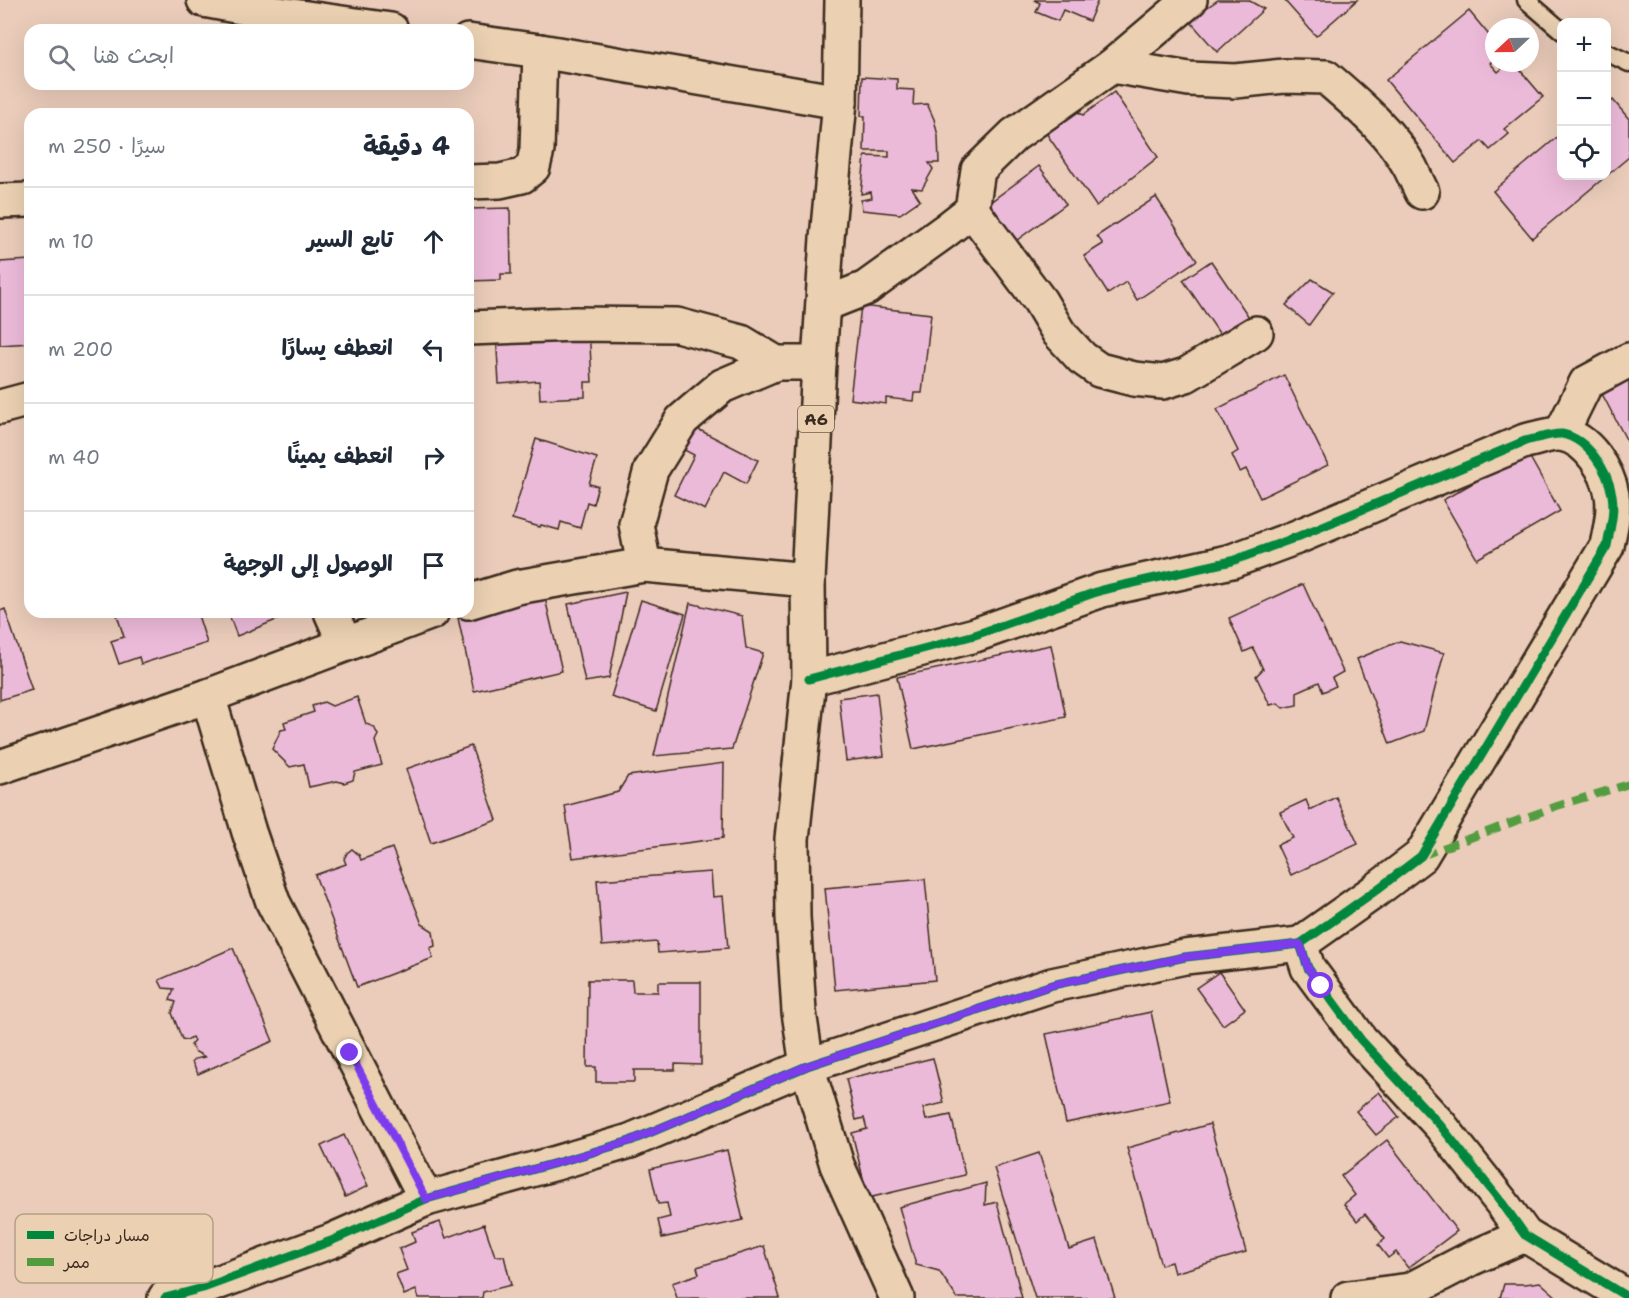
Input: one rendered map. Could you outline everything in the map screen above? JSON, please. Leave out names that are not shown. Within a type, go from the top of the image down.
[{"type":"main road","points":[[204,0],[349,24]]},
{"type":"main road","name":"A6","points":[[842,0],[840,102],[827,238],[808,580],[809,679],[792,838],[793,917],[799,1012],[807,1066],[837,1165],[897,1298]]},
{"type":"main road","points":[[823,305],[866,288],[972,210],[978,170],[1014,135],[1112,66],[1190,0]]},
{"type":"main road","points":[[474,42],[840,102]]},
{"type":"main road","points":[[474,182],[500,181],[522,176],[533,167],[537,150],[540,51]]},
{"type":"main road","points":[[1112,66],[1190,79],[1236,81],[1284,76],[1326,77],[1361,108],[1391,140],[1409,166],[1422,192]]},
{"type":"main road","points":[[0,201],[24,200]]},
{"type":"main road","points":[[972,210],[1040,301],[1059,333],[1082,358],[1099,370],[1134,379],[1163,382],[1186,375],[1256,333]]},
{"type":"main road","points":[[474,328],[576,324],[677,325],[741,342],[776,363]]},
{"type":"main road","points":[[1561,434],[1586,383],[1629,360]]},
{"type":"main road","points":[[644,565],[636,524],[651,470],[682,420],[722,386],[776,363],[819,363]]},
{"type":"main road","points":[[0,407],[24,401]]},
{"type":"main road","points":[[165,1298],[203,1288],[331,1241],[426,1199],[630,1141],[807,1066],[1052,985],[1185,957],[1300,944],[1420,856],[1607,546],[1621,510],[1601,465],[1584,444],[1561,434],[1525,441],[1297,537],[1232,561],[1102,590],[975,635],[809,679]]},
{"type":"main road","points":[[474,600],[517,587],[644,565],[808,580]]},
{"type":"main road","points":[[334,618],[345,644]]},
{"type":"main road","points":[[0,766],[208,696],[416,618]]},
{"type":"main road","points":[[208,696],[249,832],[273,902],[426,1199]]},
{"type":"main road","points":[[1300,944],[1308,968],[1361,1040],[1440,1125],[1525,1235],[1629,1298]]},
{"type":"main road","points":[[1348,1298],[1410,1290],[1470,1259],[1525,1235]]},
{"type":"lane","points":[[1526,0],[1557,27]]},
{"type":"lane","points":[[1611,54],[1629,63]]},
{"type":"building","points":[[1034,0],[1098,0],[1089,21],[1063,10],[1058,21],[1036,12],[1040,3]]},
{"type":"building","points":[[1218,0],[1248,0],[1264,9],[1217,52],[1189,20]]},
{"type":"building","points":[[1284,0],[1357,0],[1316,36]]},
{"type":"building","points":[[1469,11],[1485,30],[1485,72],[1522,72],[1543,97],[1504,129],[1509,134],[1490,150],[1482,141],[1455,163],[1386,80]]},
{"type":"building","points":[[862,77],[897,79],[897,89],[914,90],[913,105],[927,104],[934,119],[938,136],[939,163],[929,163],[933,169],[922,189],[912,188],[920,200],[900,214],[862,210],[861,200],[872,198],[871,192],[861,194],[865,156],[889,157],[889,151],[864,151],[865,116],[861,116]]},
{"type":"building","points":[[1114,92],[1158,157],[1096,206],[1042,127],[1075,110],[1083,115]]},
{"type":"building","points":[[1613,100],[1629,119],[1629,157],[1611,172],[1611,126],[1611,102]]},
{"type":"building","points":[[1557,137],[1557,180],[1601,180],[1532,238],[1493,191]]},
{"type":"building","points":[[1039,166],[1066,204],[1013,243],[985,206]]},
{"type":"building","points":[[1156,197],[1197,260],[1137,300],[1126,282],[1108,294],[1084,256],[1103,244],[1097,236]]},
{"type":"building","points":[[510,208],[511,274],[501,274],[501,280],[474,281],[474,209]]},
{"type":"building","points":[[24,260],[24,343],[0,345],[0,262]]},
{"type":"building","points":[[1211,261],[1253,323],[1225,342],[1183,280]]},
{"type":"building","points":[[1312,279],[1333,292],[1309,325],[1286,305]]},
{"type":"building","points":[[861,306],[931,314],[922,393],[914,393],[913,401],[886,398],[886,404],[850,399]]},
{"type":"building","points":[[589,327],[592,382],[585,382],[585,397],[540,399],[539,381],[499,384],[496,332]]},
{"type":"building","points":[[1629,368],[1629,445],[1600,390]]},
{"type":"building","points":[[1284,375],[1328,465],[1260,498],[1246,469],[1240,472],[1232,455],[1238,451],[1217,409]]},
{"type":"building","points":[[686,423],[758,460],[746,484],[724,472],[705,510],[674,495],[694,455],[675,445]]},
{"type":"building","points":[[536,439],[597,458],[589,484],[598,486],[593,504],[587,502],[580,528],[561,522],[559,530],[512,519]]},
{"type":"building","points":[[1527,452],[1560,511],[1477,559],[1443,500]]},
{"type":"building","points":[[1303,584],[1343,672],[1332,678],[1336,686],[1323,692],[1319,682],[1297,692],[1297,705],[1283,708],[1278,703],[1270,705],[1256,676],[1263,669],[1253,648],[1244,652],[1229,618]]},
{"type":"building","points":[[626,592],[609,678],[585,682],[568,604]]},
{"type":"building","points":[[545,598],[562,671],[474,691],[458,618],[474,618],[474,614]]},
{"type":"building","points":[[641,600],[685,614],[656,711],[611,697]]},
{"type":"building","points":[[690,603],[742,616],[746,648],[763,653],[732,749],[654,756]]},
{"type":"building","points":[[5,609],[32,690],[0,700],[0,611]]},
{"type":"building","points":[[118,618],[199,618],[207,643],[141,664],[139,657],[119,664],[111,641],[124,637]]},
{"type":"building","points":[[230,618],[281,618],[237,636]]},
{"type":"building","points":[[1400,641],[1444,653],[1424,731],[1390,744],[1357,659]]},
{"type":"building","points":[[1051,645],[1066,717],[913,749],[897,677]]},
{"type":"building","points":[[877,693],[884,756],[846,761],[839,698]]},
{"type":"building","points":[[357,697],[366,724],[374,727],[378,735],[375,741],[382,765],[355,772],[353,780],[344,783],[337,781],[309,787],[304,764],[290,767],[272,749],[281,730],[286,729],[284,722],[314,712],[312,706],[324,702],[332,706]]},
{"type":"building","points":[[471,746],[497,820],[431,843],[406,769]]},
{"type":"building","points":[[724,763],[723,838],[573,858],[565,806],[618,792],[628,776]]},
{"type":"building","points":[[1336,797],[1358,844],[1291,875],[1277,845],[1293,838],[1280,812],[1306,800],[1310,810]]},
{"type":"building","points":[[392,848],[422,924],[433,931],[435,946],[430,948],[433,958],[357,987],[315,875],[346,864],[344,859],[352,849],[361,860]]},
{"type":"building","points":[[711,872],[713,897],[723,896],[728,948],[658,953],[657,942],[602,946],[597,880]]},
{"type":"building","points":[[925,879],[935,980],[835,990],[825,888]]},
{"type":"building","points":[[233,948],[273,1041],[198,1074],[192,1062],[205,1057],[194,1051],[191,1045],[194,1041],[192,1037],[187,1040],[182,1039],[172,1013],[176,1002],[170,1000],[174,989],[163,988],[159,980]]},
{"type":"building","points":[[1219,972],[1245,1009],[1223,1025],[1196,988]]},
{"type":"building","points":[[588,980],[632,980],[633,992],[658,992],[658,982],[701,982],[701,1065],[675,1064],[675,1070],[634,1070],[634,1082],[596,1082],[596,1067],[587,1067]]},
{"type":"building","points":[[1151,1012],[1170,1101],[1066,1123],[1046,1034]]},
{"type":"building","points":[[933,1058],[944,1103],[923,1108],[926,1120],[951,1115],[965,1175],[868,1198],[852,1133],[867,1129],[864,1118],[856,1120],[846,1079]]},
{"type":"building","points":[[1379,1092],[1399,1117],[1376,1135],[1356,1111]]},
{"type":"building","points":[[1210,1124],[1246,1252],[1174,1273],[1171,1262],[1161,1265],[1127,1148]]},
{"type":"building","points":[[344,1135],[368,1186],[345,1197],[321,1146]]},
{"type":"building","points":[[1387,1140],[1457,1231],[1408,1268],[1396,1252],[1388,1258],[1378,1245],[1385,1239],[1365,1214],[1357,1221],[1344,1204],[1355,1195],[1341,1176]]},
{"type":"building","points":[[727,1150],[743,1220],[662,1238],[658,1220],[670,1217],[667,1203],[658,1204],[650,1169]]},
{"type":"building","points":[[1039,1153],[1069,1249],[1097,1240],[1115,1298],[1035,1298],[994,1168]]},
{"type":"building","points":[[986,1183],[985,1205],[997,1202],[1022,1298],[957,1298],[939,1271],[916,1265],[899,1207]]},
{"type":"building","points":[[440,1222],[446,1238],[484,1224],[495,1256],[504,1256],[511,1285],[483,1292],[482,1298],[419,1298],[416,1290],[404,1295],[396,1274],[407,1270],[399,1249],[415,1242],[412,1232]]},
{"type":"building","points":[[764,1246],[780,1298],[677,1298],[672,1283],[699,1274],[697,1267]]},
{"type":"building","points":[[1540,1282],[1558,1298],[1500,1298],[1504,1284]]},
{"type":"marked path","points":[[1421,856],[1557,806],[1629,784]]},
{"type":"cycle path","points":[[809,679],[975,635],[1102,590],[1232,561],[1297,537],[1525,441],[1558,434],[1571,437],[1580,442],[1595,457],[1610,486],[1613,508],[1607,546],[1421,856],[1300,944]]},
{"type":"cycle path","points":[[165,1298],[203,1288],[331,1241],[426,1199],[630,1141],[807,1066],[1052,985],[1185,957],[1300,944],[1308,968],[1361,1040],[1440,1125],[1525,1235],[1629,1298]]},
{"type":"route","points":[[350,1053],[426,1199],[630,1141],[807,1066],[1052,985],[1185,957],[1300,944],[1308,968],[1321,986]]}]
